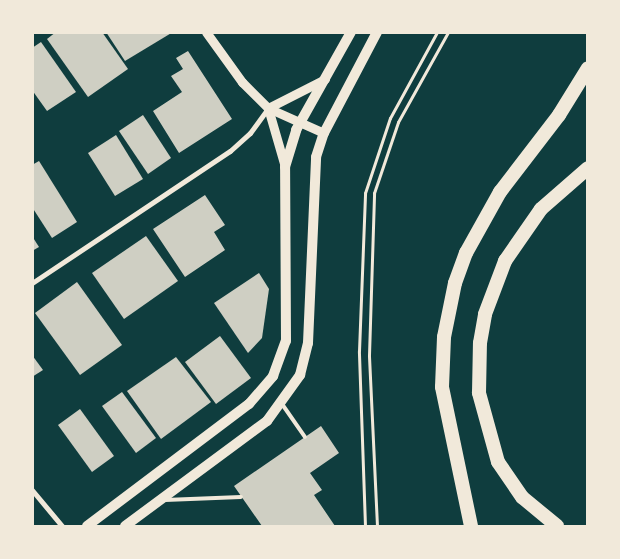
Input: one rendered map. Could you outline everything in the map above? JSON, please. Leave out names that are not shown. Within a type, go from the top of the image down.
[{"type":"highway","points":[[471,526],[442,387],[444,337],[454,283],[466,253],[500,192],[559,115],[588,68]]},
{"type":"highway","points":[[557,526],[522,498],[498,462],[479,393],[480,343],[485,314],[505,260],[541,210],[588,168]]},
{"type":"main road","points":[[87,526],[249,404],[273,376],[286,341],[285,167],[300,122],[352,32]]},
{"type":"main road","points":[[125,526],[248,437],[282,404],[300,375],[308,343],[314,171],[324,133],[377,32]]},
{"type":"street","points":[[206,32],[242,82],[268,108],[324,133]]},
{"type":"street","points":[[32,282],[230,151],[250,133],[268,108],[324,79]]},
{"type":"street","points":[[268,108],[285,167]]},
{"type":"street","points":[[32,490],[62,526]]},
{"type":"lane","points":[[282,404],[305,437]]},
{"type":"lane","points":[[160,500],[241,497]]},
{"type":"path","points":[[365,526],[359,352],[365,193],[390,118],[437,32]]},
{"type":"path","points":[[377,526],[369,355],[374,193],[398,122],[448,32]]},
{"type":"building","points":[[56,32],[102,32],[128,69],[88,97],[47,39]]},
{"type":"building","points":[[106,32],[173,32],[125,61]]},
{"type":"building","points":[[41,42],[76,92],[47,111],[32,90],[32,48]]},
{"type":"building","points":[[188,51],[232,119],[179,153],[153,111],[182,92],[171,76],[183,69],[176,58]]},
{"type":"building","points":[[143,115],[171,158],[148,174],[119,131]]},
{"type":"building","points":[[116,135],[143,179],[115,196],[88,153]]},
{"type":"building","points":[[39,161],[77,222],[52,238],[32,207],[32,165]]},
{"type":"building","points":[[205,195],[225,225],[214,232],[225,250],[185,277],[153,229]]},
{"type":"building","points":[[32,236],[39,247],[32,251]]},
{"type":"building","points":[[146,236],[178,281],[124,319],[92,273]]},
{"type":"building","points":[[259,273],[269,289],[262,338],[248,353],[214,303]]},
{"type":"building","points":[[77,282],[122,345],[80,375],[35,313]]},
{"type":"building","points":[[220,336],[251,378],[216,404],[185,362]]},
{"type":"building","points":[[32,355],[43,370],[32,377]]},
{"type":"building","points":[[176,357],[211,402],[161,439],[127,391]]},
{"type":"building","points":[[122,392],[156,438],[136,453],[102,406]]},
{"type":"building","points":[[80,409],[114,456],[92,472],[58,425]]},
{"type":"building","points":[[321,426],[339,453],[310,473],[322,490],[314,495],[335,526],[262,526],[234,486]]}]
